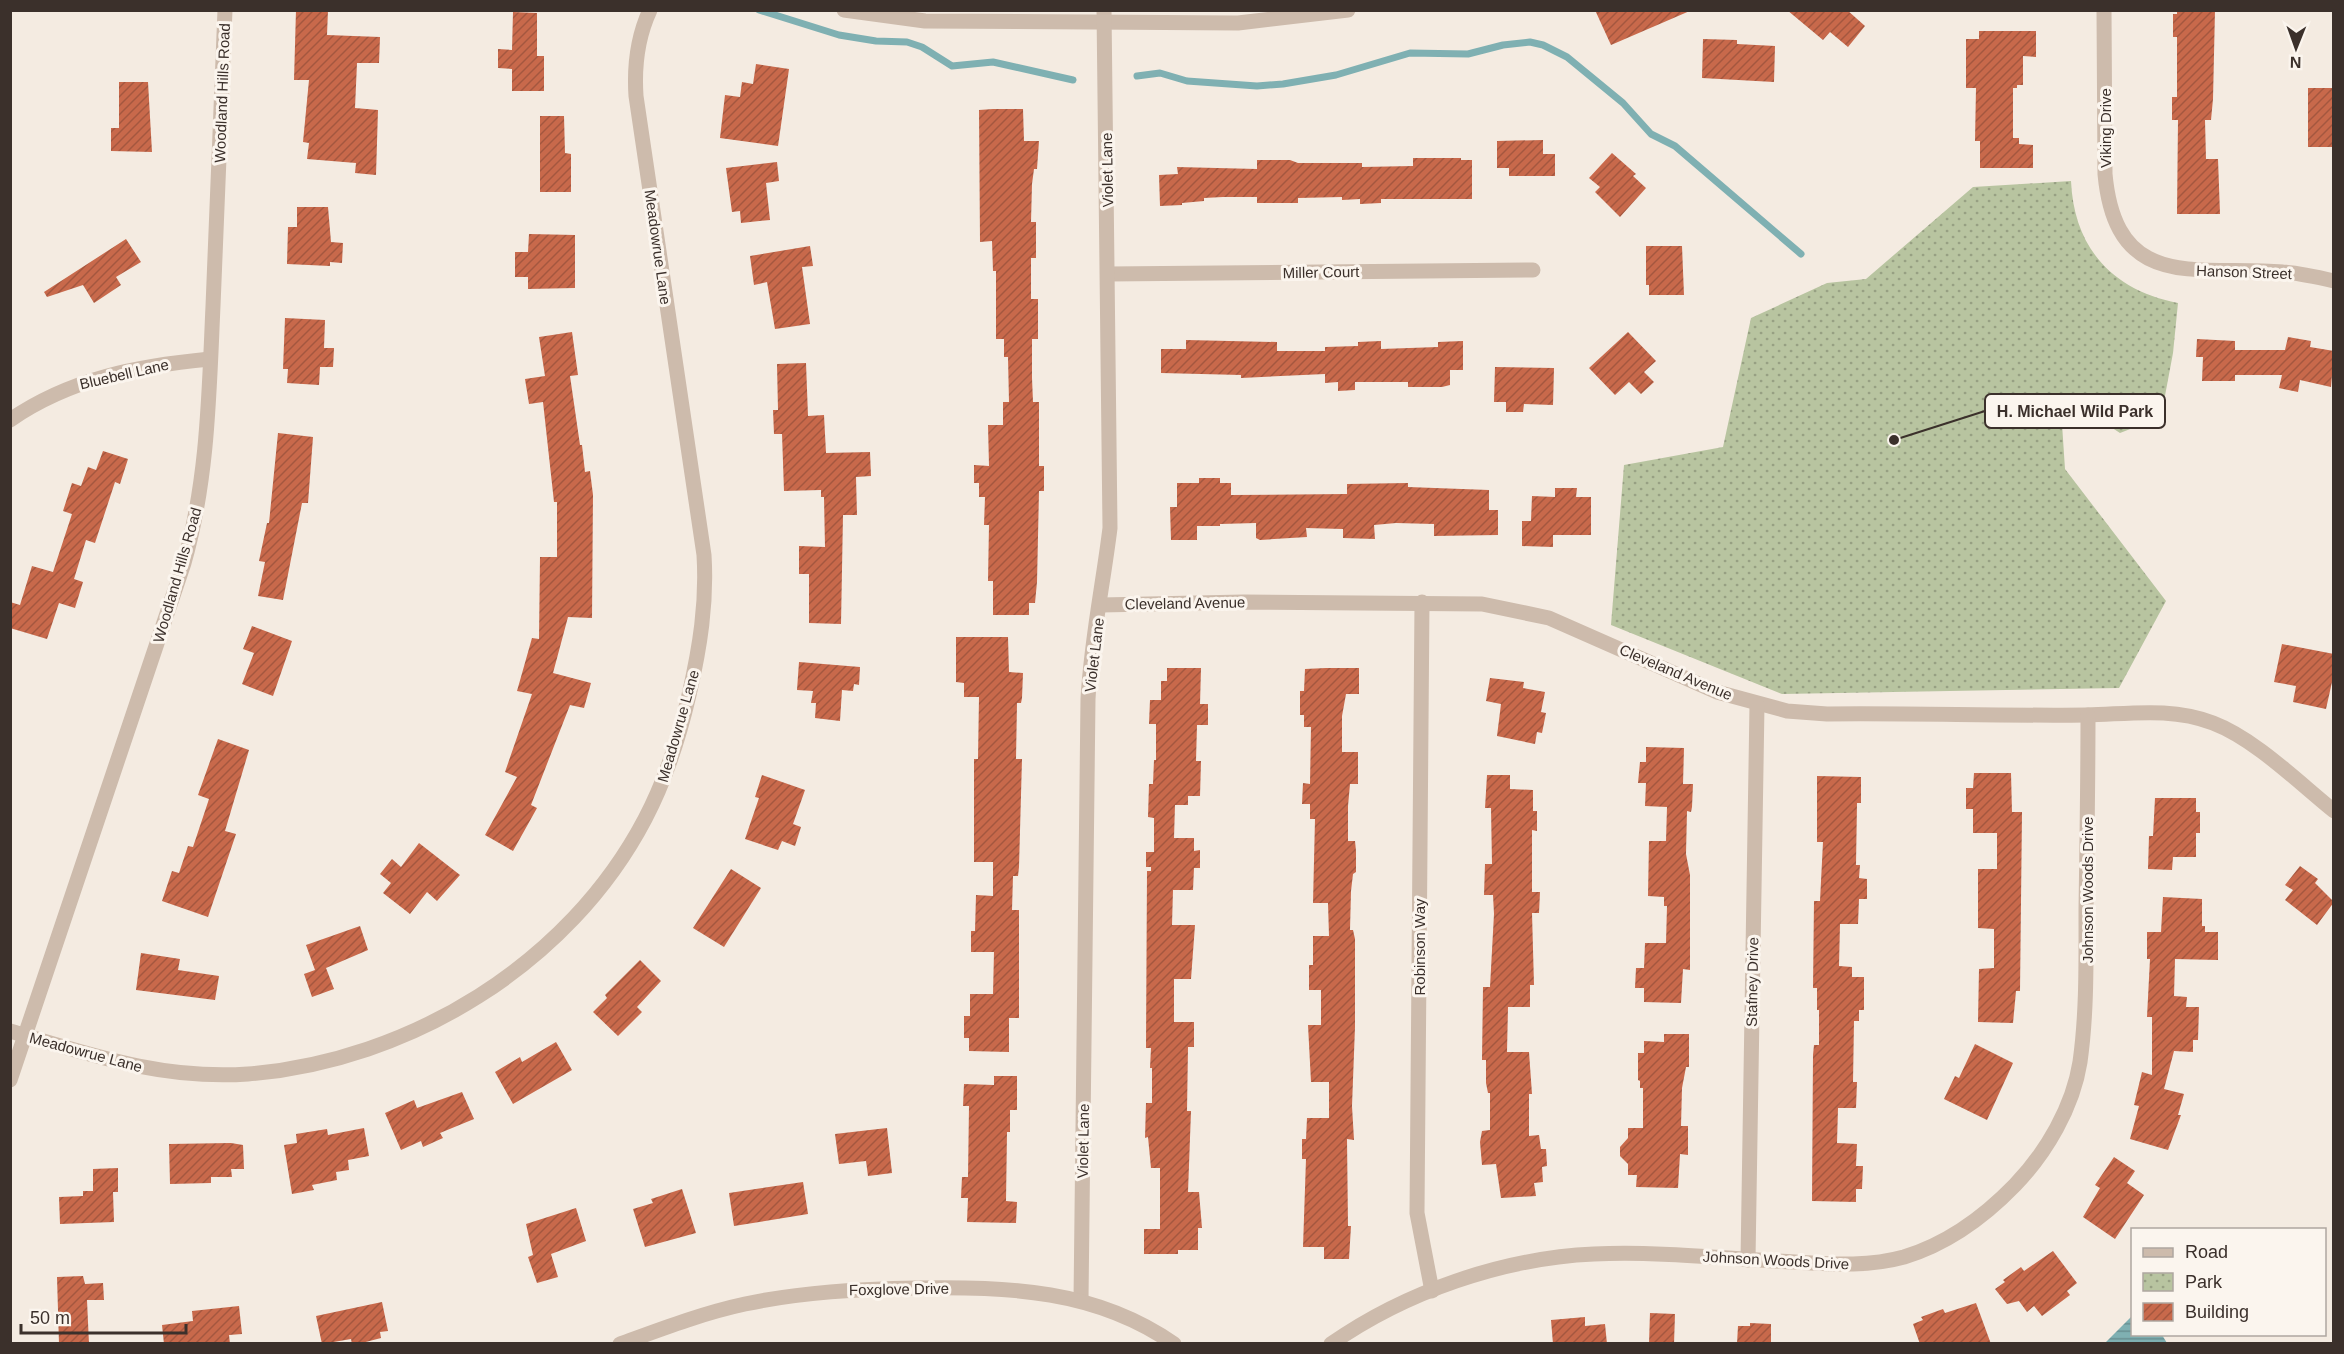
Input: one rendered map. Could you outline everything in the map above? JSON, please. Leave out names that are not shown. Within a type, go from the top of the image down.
[{"type":"street","name":"Woodland Hills Road","points":[[10,1080],[18,1033],[189,547],[201,488],[210,359],[225,10]]},
{"type":"street","name":"Meadowrue Lane","points":[[18,1033],[114,1063],[179,1073],[247,1074],[282,1070],[344,1057],[424,1027],[505,978],[562,930],[600,887],[627,850],[660,788],[683,723],[701,644],[705,599],[704,555],[636,96],[634,68],[639,40],[650,10]]},
{"type":"street","points":[[844,10],[925,21],[1104,16],[1238,22],[1348,10]]},
{"type":"street","name":"Viking Drive","points":[[2104,10],[2107,201],[2126,242]]},
{"type":"street","name":"Violet Lane","points":[[1081,1300],[1088,699],[1090,665],[1101,605],[1110,528],[1109,274],[1104,16]]},
{"type":"street","name":"Hanson Street","points":[[2126,242],[2148,258],[2169,267],[2196,272],[2283,272],[2334,281]]},
{"type":"street","name":"Miller Court","points":[[1109,274],[1533,270]]},
{"type":"street","name":"Bluebell Lane","points":[[10,420],[50,395],[108,375],[168,363],[210,359]]},
{"type":"street","name":"Cleveland Avenue","points":[[1101,605],[1422,602],[1482,604],[1549,618],[1717,692],[1757,705],[1787,711],[1827,714],[2088,715],[2156,711],[2213,723],[2240,737],[2334,811]]},
{"type":"street","name":"Robinson Way","points":[[1422,602],[1417,1213],[1432,1291]]},
{"type":"street","name":"Stafney Drive","points":[[1748,1260],[1757,705]]},
{"type":"street","name":"Johnson Woods Drive","points":[[1331,1344],[1382,1312],[1432,1291],[1510,1265],[1591,1254],[1670,1254],[1849,1265],[1904,1257],[1954,1236],[1995,1206],[2029,1170],[2060,1121],[2079,1065],[2086,998],[2088,715]]},
{"type":"street","name":"Foxglove Drive","points":[[620,1344],[709,1313],[818,1292],[971,1288],[1038,1291],[1081,1300],[1132,1319],[1174,1344]]},
{"type":"green space","points":[[2071,181],[2080,226],[2089,246],[2101,262],[2134,288],[2178,303],[2173,353],[2161,417],[2120,433],[2060,394],[2065,469],[2166,601],[2119,688],[1782,694],[1611,625],[1624,465],[1723,447],[1751,318],[1827,283],[1866,279],[1973,187]]},
{"type":"water","points":[[2131,1317],[2131,1336],[2163,1336],[2167,1343],[2105,1343]]},
{"type":"building","points":[[296,10],[328,10],[327,35],[380,37],[379,63],[357,63],[355,108],[378,110],[376,175],[355,173],[356,163],[307,159],[309,143],[303,142],[309,80],[294,80]]},
{"type":"building","points":[[1595,10],[1692,10],[1611,45]]},
{"type":"building","points":[[1787,10],[1847,10],[1865,26],[1848,47],[1830,32],[1823,40]]},
{"type":"building","points":[[2177,10],[2215,10],[2213,99],[2211,120],[2205,120],[2206,159],[2218,159],[2220,214],[2177,214],[2178,120],[2172,120],[2172,97],[2177,97],[2177,37],[2173,37],[2173,14],[2177,14]]},
{"type":"building","points":[[513,12],[537,13],[537,56],[544,56],[544,91],[512,91],[512,69],[498,68],[498,49],[512,50]]},
{"type":"building","points":[[1979,31],[2036,31],[2036,57],[2023,56],[2023,85],[2013,88],[2013,138],[2019,138],[2019,144],[2033,145],[2033,168],[1980,168],[1980,141],[1975,141],[1976,88],[1966,88],[1966,39],[1979,39]]},
{"type":"building","points":[[1703,39],[1737,40],[1737,44],[1775,46],[1774,82],[1702,78]]},
{"type":"building","points":[[756,64],[789,69],[778,146],[720,138],[725,95],[740,97],[742,82],[753,84]]},
{"type":"building","points":[[119,82],[148,82],[152,152],[111,151],[111,128],[119,128]]},
{"type":"building","points":[[2308,88],[2334,88],[2334,147],[2308,147]]},
{"type":"building","points":[[1023,109],[1024,141],[1039,141],[1037,169],[1034,169],[1032,184],[1031,222],[1036,222],[1036,258],[1031,258],[1031,299],[1038,299],[1038,339],[1032,339],[1032,378],[1033,402],[1039,402],[1039,466],[1044,466],[1044,491],[1039,491],[1037,582],[1035,603],[1029,603],[1029,615],[993,615],[993,581],[988,581],[989,525],[984,525],[985,497],[979,497],[979,483],[974,483],[974,465],[989,466],[988,425],[1003,425],[1003,402],[1009,402],[1008,357],[1004,357],[1004,339],[996,339],[996,271],[993,271],[992,241],[980,242],[979,110]]},
{"type":"building","points":[[540,116],[564,116],[565,153],[571,154],[571,192],[540,192]]},
{"type":"building","points":[[1543,140],[1543,154],[1555,154],[1555,176],[1509,176],[1509,168],[1497,168],[1497,141]]},
{"type":"building","points":[[1612,153],[1636,174],[1633,176],[1646,188],[1620,217],[1595,192],[1600,187],[1589,178]]},
{"type":"building","points":[[1413,158],[1472,160],[1472,199],[1381,199],[1381,203],[1360,204],[1360,199],[1342,200],[1342,197],[1298,198],[1298,203],[1257,203],[1257,197],[1223,197],[1204,198],[1204,201],[1182,203],[1182,205],[1160,206],[1159,175],[1178,174],[1177,167],[1257,169],[1257,160],[1290,160],[1298,163],[1362,163],[1362,167],[1413,166]]},
{"type":"building","points":[[777,162],[779,181],[766,183],[770,220],[741,223],[740,211],[732,212],[726,168]]},
{"type":"building","points":[[297,207],[328,207],[331,242],[343,243],[342,263],[330,262],[330,266],[287,264],[288,227],[297,227]]},
{"type":"building","points":[[529,234],[575,235],[575,288],[528,289],[528,277],[515,277],[515,252],[528,252]]},
{"type":"building","points":[[126,239],[141,262],[116,277],[121,285],[94,303],[83,285],[47,297],[44,292]]},
{"type":"building","points":[[810,246],[813,266],[802,267],[810,324],[775,329],[767,282],[754,285],[750,256]]},
{"type":"building","points":[[1646,246],[1682,246],[1684,295],[1649,295],[1649,285],[1646,285]]},
{"type":"building","points":[[285,318],[325,320],[324,348],[334,348],[333,367],[320,367],[319,385],[287,383],[288,369],[283,369]]},
{"type":"building","points":[[572,332],[578,375],[570,376],[585,472],[590,471],[593,495],[592,618],[568,617],[553,673],[591,683],[584,708],[570,705],[531,805],[537,808],[513,851],[485,835],[517,777],[505,772],[532,694],[517,691],[532,638],[539,639],[540,557],[557,557],[557,502],[554,502],[543,402],[529,404],[525,379],[545,376],[539,337]]},
{"type":"building","points":[[1628,332],[1656,361],[1644,372],[1654,382],[1641,394],[1629,382],[1615,395],[1589,368]]},
{"type":"building","points":[[2288,337],[2311,341],[2310,347],[2334,351],[2331,387],[2300,380],[2298,392],[2279,388],[2282,375],[2235,375],[2235,381],[2202,381],[2203,357],[2196,357],[2197,339],[2235,341],[2235,350],[2285,350]]},
{"type":"building","points":[[1186,340],[1277,342],[1277,351],[1325,351],[1325,347],[1358,346],[1358,342],[1381,341],[1381,349],[1438,347],[1438,342],[1463,341],[1463,370],[1450,370],[1450,385],[1442,387],[1408,387],[1408,382],[1355,382],[1355,390],[1338,391],[1338,382],[1325,383],[1325,374],[1241,378],[1241,375],[1161,373],[1161,349],[1186,349]]},
{"type":"building","points":[[806,363],[808,416],[824,415],[826,453],[870,452],[871,476],[856,477],[857,515],[843,515],[841,624],[809,623],[809,574],[799,574],[799,546],[825,547],[824,497],[821,497],[821,490],[784,491],[782,434],[774,434],[773,410],[778,410],[777,364]]},
{"type":"building","points":[[1495,367],[1554,368],[1553,405],[1524,404],[1523,412],[1506,412],[1506,402],[1494,402]]},
{"type":"building","points":[[278,433],[313,437],[308,503],[302,503],[283,600],[258,596],[265,562],[259,561],[267,523],[269,523]]},
{"type":"building","points":[[103,451],[128,459],[120,484],[115,482],[95,543],[86,540],[74,579],[83,582],[75,608],[59,603],[47,639],[10,628],[10,602],[20,605],[32,566],[53,572],[72,514],[63,511],[72,483],[81,486],[88,467],[96,470]]},
{"type":"building","points":[[1199,478],[1220,478],[1220,483],[1231,483],[1231,495],[1347,494],[1347,484],[1408,483],[1408,487],[1489,490],[1489,510],[1498,510],[1498,535],[1434,536],[1434,524],[1396,523],[1374,525],[1375,539],[1343,538],[1343,529],[1306,528],[1307,537],[1260,540],[1256,538],[1256,523],[1197,526],[1197,540],[1171,540],[1170,507],[1177,507],[1177,483],[1199,483]]},
{"type":"building","points":[[1555,488],[1577,488],[1576,497],[1591,497],[1591,535],[1553,535],[1553,547],[1522,546],[1522,521],[1531,521],[1532,496],[1555,497]]},
{"type":"building","points":[[252,626],[292,641],[273,696],[242,684],[254,653],[243,649]]},
{"type":"building","points":[[956,637],[1008,637],[1009,672],[1023,673],[1021,703],[1017,703],[1016,759],[1022,759],[1019,867],[1018,876],[1013,876],[1012,910],[1019,910],[1019,1018],[1009,1018],[1009,1052],[969,1051],[969,1038],[964,1038],[964,1016],[970,1016],[970,994],[993,994],[994,952],[971,952],[971,931],[975,931],[976,895],[993,896],[993,862],[974,862],[974,759],[978,759],[979,697],[964,697],[964,683],[956,682]]},
{"type":"building","points":[[2282,644],[2334,654],[2334,673],[2326,709],[2293,702],[2296,686],[2274,682]]},
{"type":"building","points":[[799,662],[860,667],[859,685],[854,684],[853,691],[842,690],[840,721],[815,718],[816,703],[811,703],[813,691],[797,690]]},
{"type":"building","points":[[1167,668],[1201,668],[1200,704],[1208,704],[1208,725],[1197,725],[1196,761],[1201,761],[1200,796],[1188,796],[1188,805],[1175,805],[1174,838],[1194,838],[1194,851],[1200,850],[1200,868],[1194,868],[1193,890],[1173,890],[1172,925],[1195,925],[1191,979],[1174,979],[1174,1022],[1194,1022],[1194,1047],[1188,1047],[1187,1111],[1191,1111],[1188,1192],[1199,1192],[1202,1228],[1198,1228],[1198,1250],[1178,1250],[1178,1254],[1144,1254],[1144,1229],[1160,1229],[1160,1168],[1151,1168],[1148,1137],[1145,1138],[1146,1103],[1152,1103],[1151,1048],[1146,1048],[1147,871],[1151,871],[1151,867],[1146,867],[1146,852],[1154,852],[1154,818],[1148,817],[1149,784],[1153,784],[1154,760],[1156,760],[1156,724],[1149,724],[1150,700],[1161,700],[1161,681],[1167,681]]},
{"type":"building","points":[[1359,668],[1359,694],[1346,694],[1342,716],[1342,752],[1358,752],[1358,784],[1350,784],[1348,806],[1348,841],[1355,841],[1356,851],[1356,872],[1353,874],[1351,891],[1350,930],[1353,930],[1355,939],[1355,1027],[1352,1106],[1354,1140],[1347,1139],[1348,1226],[1351,1226],[1349,1259],[1324,1259],[1324,1247],[1303,1247],[1306,1159],[1302,1159],[1302,1139],[1306,1139],[1307,1118],[1329,1118],[1329,1082],[1311,1082],[1308,1025],[1321,1025],[1321,990],[1309,990],[1309,965],[1313,965],[1313,936],[1329,936],[1328,903],[1313,903],[1315,819],[1310,819],[1310,804],[1302,804],[1303,783],[1310,784],[1311,727],[1304,727],[1304,715],[1300,715],[1300,691],[1304,691],[1305,669]]},
{"type":"building","points":[[1490,678],[1524,682],[1523,688],[1545,692],[1541,712],[1546,713],[1542,733],[1537,732],[1535,744],[1497,736],[1501,704],[1486,701]]},
{"type":"building","points":[[218,739],[249,750],[225,831],[236,834],[208,917],[162,901],[172,871],[179,873],[188,846],[193,847],[209,799],[198,795]]},
{"type":"building","points":[[1646,747],[1684,748],[1683,784],[1693,784],[1691,812],[1687,811],[1686,854],[1690,875],[1690,970],[1683,969],[1681,1003],[1644,1002],[1644,988],[1635,988],[1636,968],[1644,968],[1645,943],[1666,943],[1667,906],[1664,906],[1664,897],[1648,896],[1649,841],[1666,841],[1667,807],[1645,806],[1646,783],[1638,783],[1640,762],[1646,762]]},
{"type":"building","points":[[1974,773],[2011,773],[2012,812],[2022,812],[2020,991],[2016,991],[2013,1023],[1978,1022],[1979,969],[1994,968],[1994,929],[1978,928],[1978,869],[1997,869],[1997,833],[1973,833],[1973,809],[1966,809],[1966,788],[1973,788]]},
{"type":"building","points":[[762,775],[805,790],[793,824],[801,827],[795,846],[782,841],[778,850],[745,839],[759,798],[755,797]]},
{"type":"building","points":[[1487,775],[1510,775],[1510,789],[1533,790],[1533,811],[1537,811],[1537,831],[1532,830],[1532,892],[1540,892],[1539,913],[1532,913],[1534,985],[1530,985],[1530,1007],[1508,1007],[1507,1052],[1529,1052],[1532,1094],[1529,1094],[1529,1136],[1539,1135],[1541,1149],[1546,1149],[1547,1166],[1542,1167],[1543,1182],[1534,1183],[1536,1196],[1501,1198],[1496,1164],[1482,1165],[1480,1142],[1482,1131],[1490,1130],[1490,1093],[1488,1093],[1486,1083],[1486,1060],[1482,1060],[1483,987],[1490,987],[1494,914],[1493,895],[1484,895],[1485,864],[1492,864],[1491,808],[1485,808]]},
{"type":"building","points":[[1817,776],[1861,777],[1861,803],[1857,803],[1856,865],[1860,865],[1859,878],[1867,879],[1867,899],[1859,899],[1858,924],[1840,924],[1839,966],[1852,967],[1852,977],[1864,977],[1864,1010],[1859,1010],[1859,1021],[1854,1021],[1853,1082],[1857,1082],[1856,1108],[1838,1108],[1837,1143],[1857,1144],[1856,1166],[1863,1166],[1862,1189],[1856,1189],[1856,1202],[1812,1201],[1813,1055],[1814,1045],[1819,1045],[1817,988],[1813,988],[1814,901],[1820,901],[1823,842],[1817,842]]},
{"type":"building","points":[[2155,798],[2196,798],[2196,812],[2200,812],[2200,833],[2196,833],[2196,857],[2173,857],[2172,870],[2148,869],[2149,836],[2153,836]]},
{"type":"building","points":[[419,843],[460,875],[437,901],[427,892],[410,914],[383,893],[391,883],[380,874],[392,859],[401,867]]},
{"type":"building","points":[[2300,866],[2318,879],[2315,883],[2334,902],[2317,925],[2285,900],[2293,890],[2285,885]]},
{"type":"building","points":[[731,869],[761,888],[724,947],[693,928]]},
{"type":"building","points":[[2163,897],[2202,899],[2202,926],[2205,926],[2205,932],[2218,932],[2218,960],[2175,959],[2174,996],[2187,997],[2186,1007],[2199,1007],[2198,1040],[2193,1040],[2193,1052],[2174,1051],[2164,1089],[2184,1094],[2178,1115],[2181,1115],[2168,1150],[2130,1139],[2139,1106],[2134,1105],[2142,1072],[2152,1075],[2152,1017],[2147,1017],[2150,959],[2147,959],[2147,932],[2161,932]]},
{"type":"building","points":[[360,926],[368,950],[326,968],[334,989],[312,997],[304,974],[315,970],[306,945]]},
{"type":"building","points":[[141,953],[180,959],[178,970],[219,976],[215,1000],[136,990]]},
{"type":"building","points":[[640,960],[661,981],[637,1007],[642,1012],[618,1036],[593,1012],[607,998],[605,995]]},
{"type":"building","points":[[1664,1034],[1689,1034],[1689,1067],[1686,1067],[1682,1088],[1681,1126],[1688,1126],[1688,1155],[1680,1154],[1678,1188],[1636,1187],[1637,1175],[1628,1175],[1628,1164],[1620,1156],[1620,1147],[1628,1138],[1628,1128],[1643,1128],[1643,1088],[1640,1088],[1638,1080],[1638,1053],[1644,1053],[1644,1041],[1664,1042]]},
{"type":"building","points":[[556,1042],[572,1070],[513,1104],[495,1072],[520,1057],[522,1062]]},
{"type":"building","points":[[1975,1044],[2013,1063],[1987,1120],[1944,1099],[1955,1076],[1959,1078]]},
{"type":"building","points":[[994,1076],[1017,1076],[1017,1110],[1010,1110],[1010,1132],[1007,1132],[1006,1201],[1017,1202],[1016,1223],[967,1222],[968,1198],[961,1198],[962,1177],[968,1177],[969,1106],[963,1106],[964,1084],[994,1085]]},
{"type":"building","points":[[462,1092],[474,1119],[440,1133],[443,1138],[423,1147],[421,1141],[401,1150],[385,1113],[414,1100],[417,1108]]},
{"type":"building","points":[[364,1128],[369,1156],[348,1160],[349,1170],[336,1172],[337,1180],[312,1185],[314,1190],[292,1194],[284,1145],[297,1143],[296,1134],[327,1129],[328,1135]]},
{"type":"building","points":[[887,1128],[892,1173],[868,1176],[866,1161],[839,1164],[835,1134]]},
{"type":"building","points":[[231,1143],[243,1145],[244,1169],[231,1169],[232,1177],[211,1177],[211,1183],[170,1184],[169,1144]]},
{"type":"building","points":[[2114,1157],[2135,1171],[2127,1183],[2144,1195],[2115,1239],[2083,1217],[2100,1188],[2095,1185]]},
{"type":"building","points":[[118,1168],[118,1192],[113,1192],[114,1222],[60,1224],[59,1197],[83,1196],[83,1191],[93,1191],[93,1169]]},
{"type":"building","points":[[803,1182],[808,1214],[734,1226],[729,1193]]},
{"type":"building","points":[[682,1189],[696,1233],[645,1247],[633,1209],[653,1203],[651,1199]]},
{"type":"building","points":[[576,1208],[586,1241],[551,1254],[558,1277],[537,1283],[528,1257],[533,1255],[526,1224]]},
{"type":"building","points":[[2053,1251],[2077,1283],[2067,1291],[2070,1295],[2042,1316],[2034,1306],[2027,1312],[2019,1301],[2007,1304],[1995,1289],[2021,1267],[2024,1271]]},
{"type":"building","points":[[83,1276],[85,1284],[103,1283],[104,1300],[87,1300],[89,1344],[59,1344],[57,1277]]},
{"type":"building","points":[[382,1302],[388,1331],[380,1332],[381,1338],[358,1344],[352,1344],[351,1339],[322,1344],[316,1316]]},
{"type":"building","points":[[1976,1303],[1991,1344],[1920,1344],[1913,1324],[1923,1320],[1921,1317],[1943,1309],[1945,1313]]},
{"type":"building","points":[[239,1306],[242,1334],[229,1335],[230,1344],[164,1344],[162,1325],[193,1321],[192,1311]]},
{"type":"building","points":[[1650,1313],[1675,1314],[1674,1344],[1649,1344]]},
{"type":"building","points":[[1585,1317],[1585,1326],[1605,1324],[1607,1344],[1553,1344],[1551,1320]]},
{"type":"building","points":[[1750,1323],[1771,1324],[1771,1344],[1737,1344],[1738,1326],[1750,1326]]},
{"type":"waterway","points":[[759,10],[839,35],[876,41],[907,42],[922,47],[952,66],[993,62],[1073,80]]},
{"type":"waterway","points":[[1137,76],[1160,73],[1187,81],[1257,86],[1336,75],[1410,53],[1468,54],[1503,45],[1530,42],[1543,45],[1567,57],[1623,103],[1651,134],[1675,146],[1801,254]]},
{"type":"place","name":"H. Michael Wild Park","points":[[1894,440]]}]
